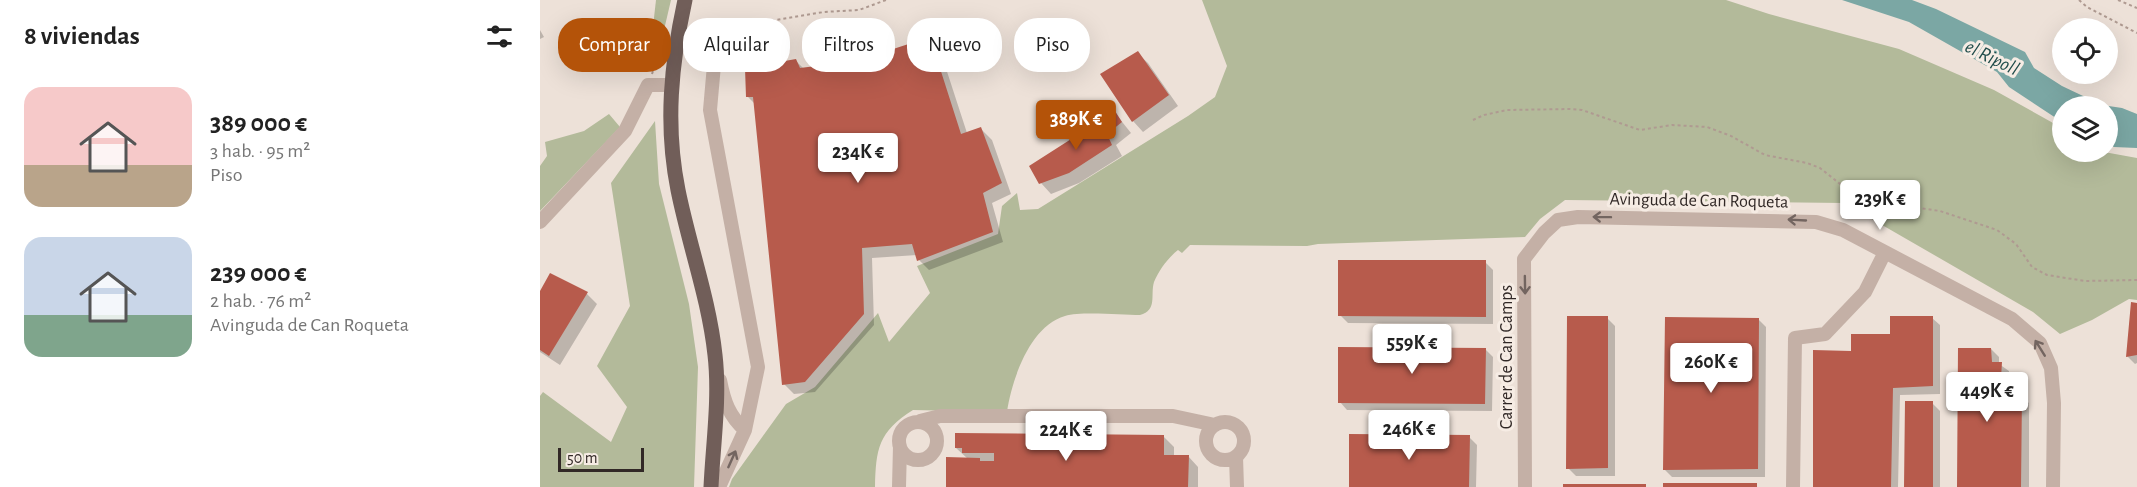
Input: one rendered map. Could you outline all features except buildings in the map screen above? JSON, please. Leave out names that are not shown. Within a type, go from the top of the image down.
[{"type":"main road","points":[[685,0],[670,85],[670,128],[678,189],[706,306],[715,355],[716,398],[711,487]]},
{"type":"street","points":[[713,72],[710,110],[758,367],[745,430],[719,487]]},
{"type":"street","points":[[540,222],[625,131],[648,85],[670,85]]},
{"type":"street","name":"Avinguda de Can Roqueta","points":[[1544,233],[1558,220],[1578,217],[1795,220],[1816,222],[1843,230],[2012,319],[2040,343],[2052,368],[2053,487]]},
{"type":"street","name":"Carrer de Can Camps","points":[[1525,487],[1524,259],[1544,233]]},
{"type":"street","points":[[1793,487],[1795,339],[1825,334],[1865,292],[1885,252]]},
{"type":"street","points":[[715,355],[729,413],[745,430]]},
{"type":"street","points":[[899,487],[900,434],[908,424],[925,423],[940,416],[1173,416],[1213,426]]},
{"type":"street","points":[[1221,422],[1232,423],[1241,431],[1243,450],[1233,458],[1220,460],[1209,453],[1206,440],[1213,426],[1221,422]]},
{"type":"street","points":[[900,446],[906,456],[912,459],[929,457],[938,442],[937,436],[925,423]]},
{"type":"street","points":[[1230,487],[1233,458]]},
{"type":"street","points":[[1233,458],[1237,487]]},
{"type":"path","points":[[788,18],[824,12],[859,10],[886,0]]},
{"type":"path","points":[[2079,0],[2115,23],[2137,33]]},
{"type":"path","points":[[2118,0],[2137,8]]},
{"type":"path","points":[[648,85],[652,72]]},
{"type":"path","points":[[1473,120],[1507,110],[1570,109],[1582,110],[1640,130],[1672,125],[1707,126],[1765,155],[1807,163],[1820,168],[1849,191],[1872,201],[1940,211],[1997,230],[2016,244],[2032,267],[2047,275],[2085,281],[2137,280]]},
{"type":"green space","points":[[656,0],[671,0],[667,18],[654,18]]},
{"type":"green space","points":[[1202,0],[1726,0],[1899,49],[1994,90],[2052,122],[2052,162],[2118,162],[2118,155],[2137,158],[2137,300],[2129,299],[2092,320],[2060,334],[2033,312],[1844,203],[1565,200],[1540,219],[1525,237],[1307,246],[1190,245],[1182,253],[1178,250],[1161,269],[1154,282],[1151,306],[1146,313],[1140,315],[1091,313],[1065,316],[1042,331],[1025,355],[1018,370],[1007,412],[913,410],[901,418],[881,442],[876,462],[875,487],[729,487],[732,479],[786,404],[815,387],[878,313],[889,342],[930,293],[917,266],[998,234],[1002,206],[1017,193],[1020,210],[1038,209],[1188,116],[1215,97],[1227,66]]},
{"type":"green space","points":[[609,114],[620,127],[540,211],[540,166],[547,156],[545,142],[584,131]]},
{"type":"green space","points":[[655,121],[659,184],[689,304],[698,367],[694,487],[540,487],[540,396],[543,392],[611,442],[627,407],[597,366],[630,306],[611,183]]},
{"type":"water","name":"el Ripoll","points":[[1842,0],[1912,0],[1936,9],[2025,52],[2034,68],[2052,80],[2052,84],[2059,84],[2083,96],[2052,96],[2052,115],[2009,87],[1997,72],[1909,22]]},
{"type":"water","points":[[2118,107],[2137,114],[2137,148],[2118,147]]}]
